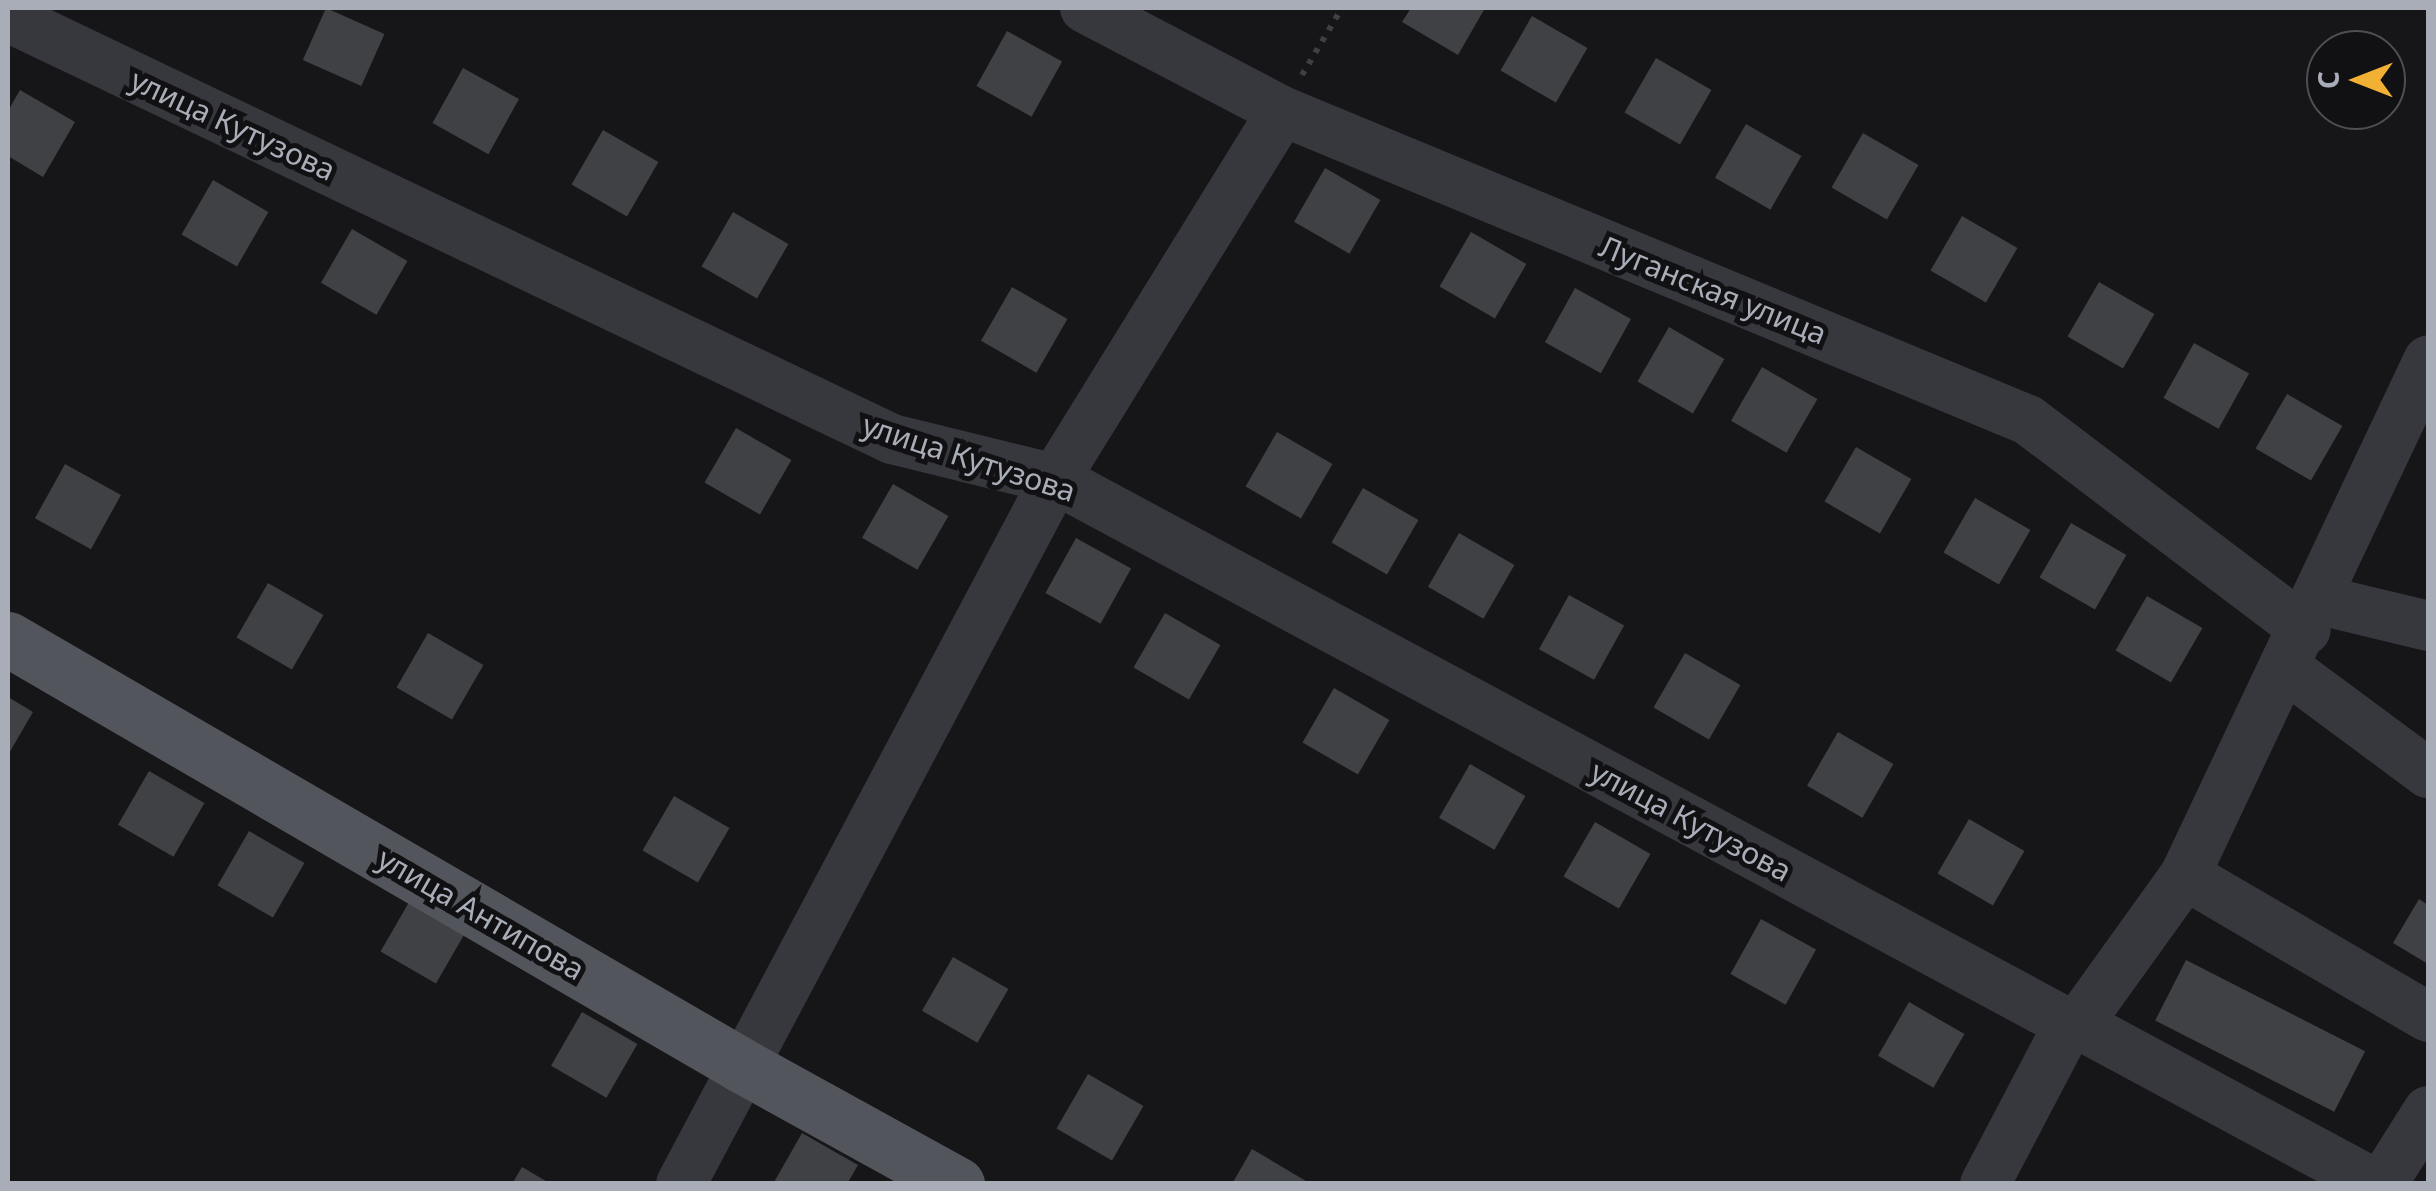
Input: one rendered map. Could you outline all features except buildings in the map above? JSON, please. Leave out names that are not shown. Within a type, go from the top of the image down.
[{"type":"main road","name":"улица Антипова","points":[[8,639],[741,1066],[957,1184]]},
{"type":"street","name":"Луганская улица","points":[[1086,8],[1282,111],[2028,420],[2304,633],[2428,773]]},
{"type":"street","name":"улица Кутузова","points":[[8,18],[892,438],[1055,479],[2378,1184]]},
{"type":"street","points":[[681,1184],[1055,479],[1282,111]]},
{"type":"street","points":[[1986,1184],[2074,1024],[2186,875],[2304,633],[2428,361]]},
{"type":"street","points":[[2304,633],[2428,626]]},
{"type":"street","points":[[2186,875],[2428,1017]]},
{"type":"street","points":[[2378,1184],[2428,1110]]},
{"type":"path","points":[[1282,111],[1342,8]]}]
